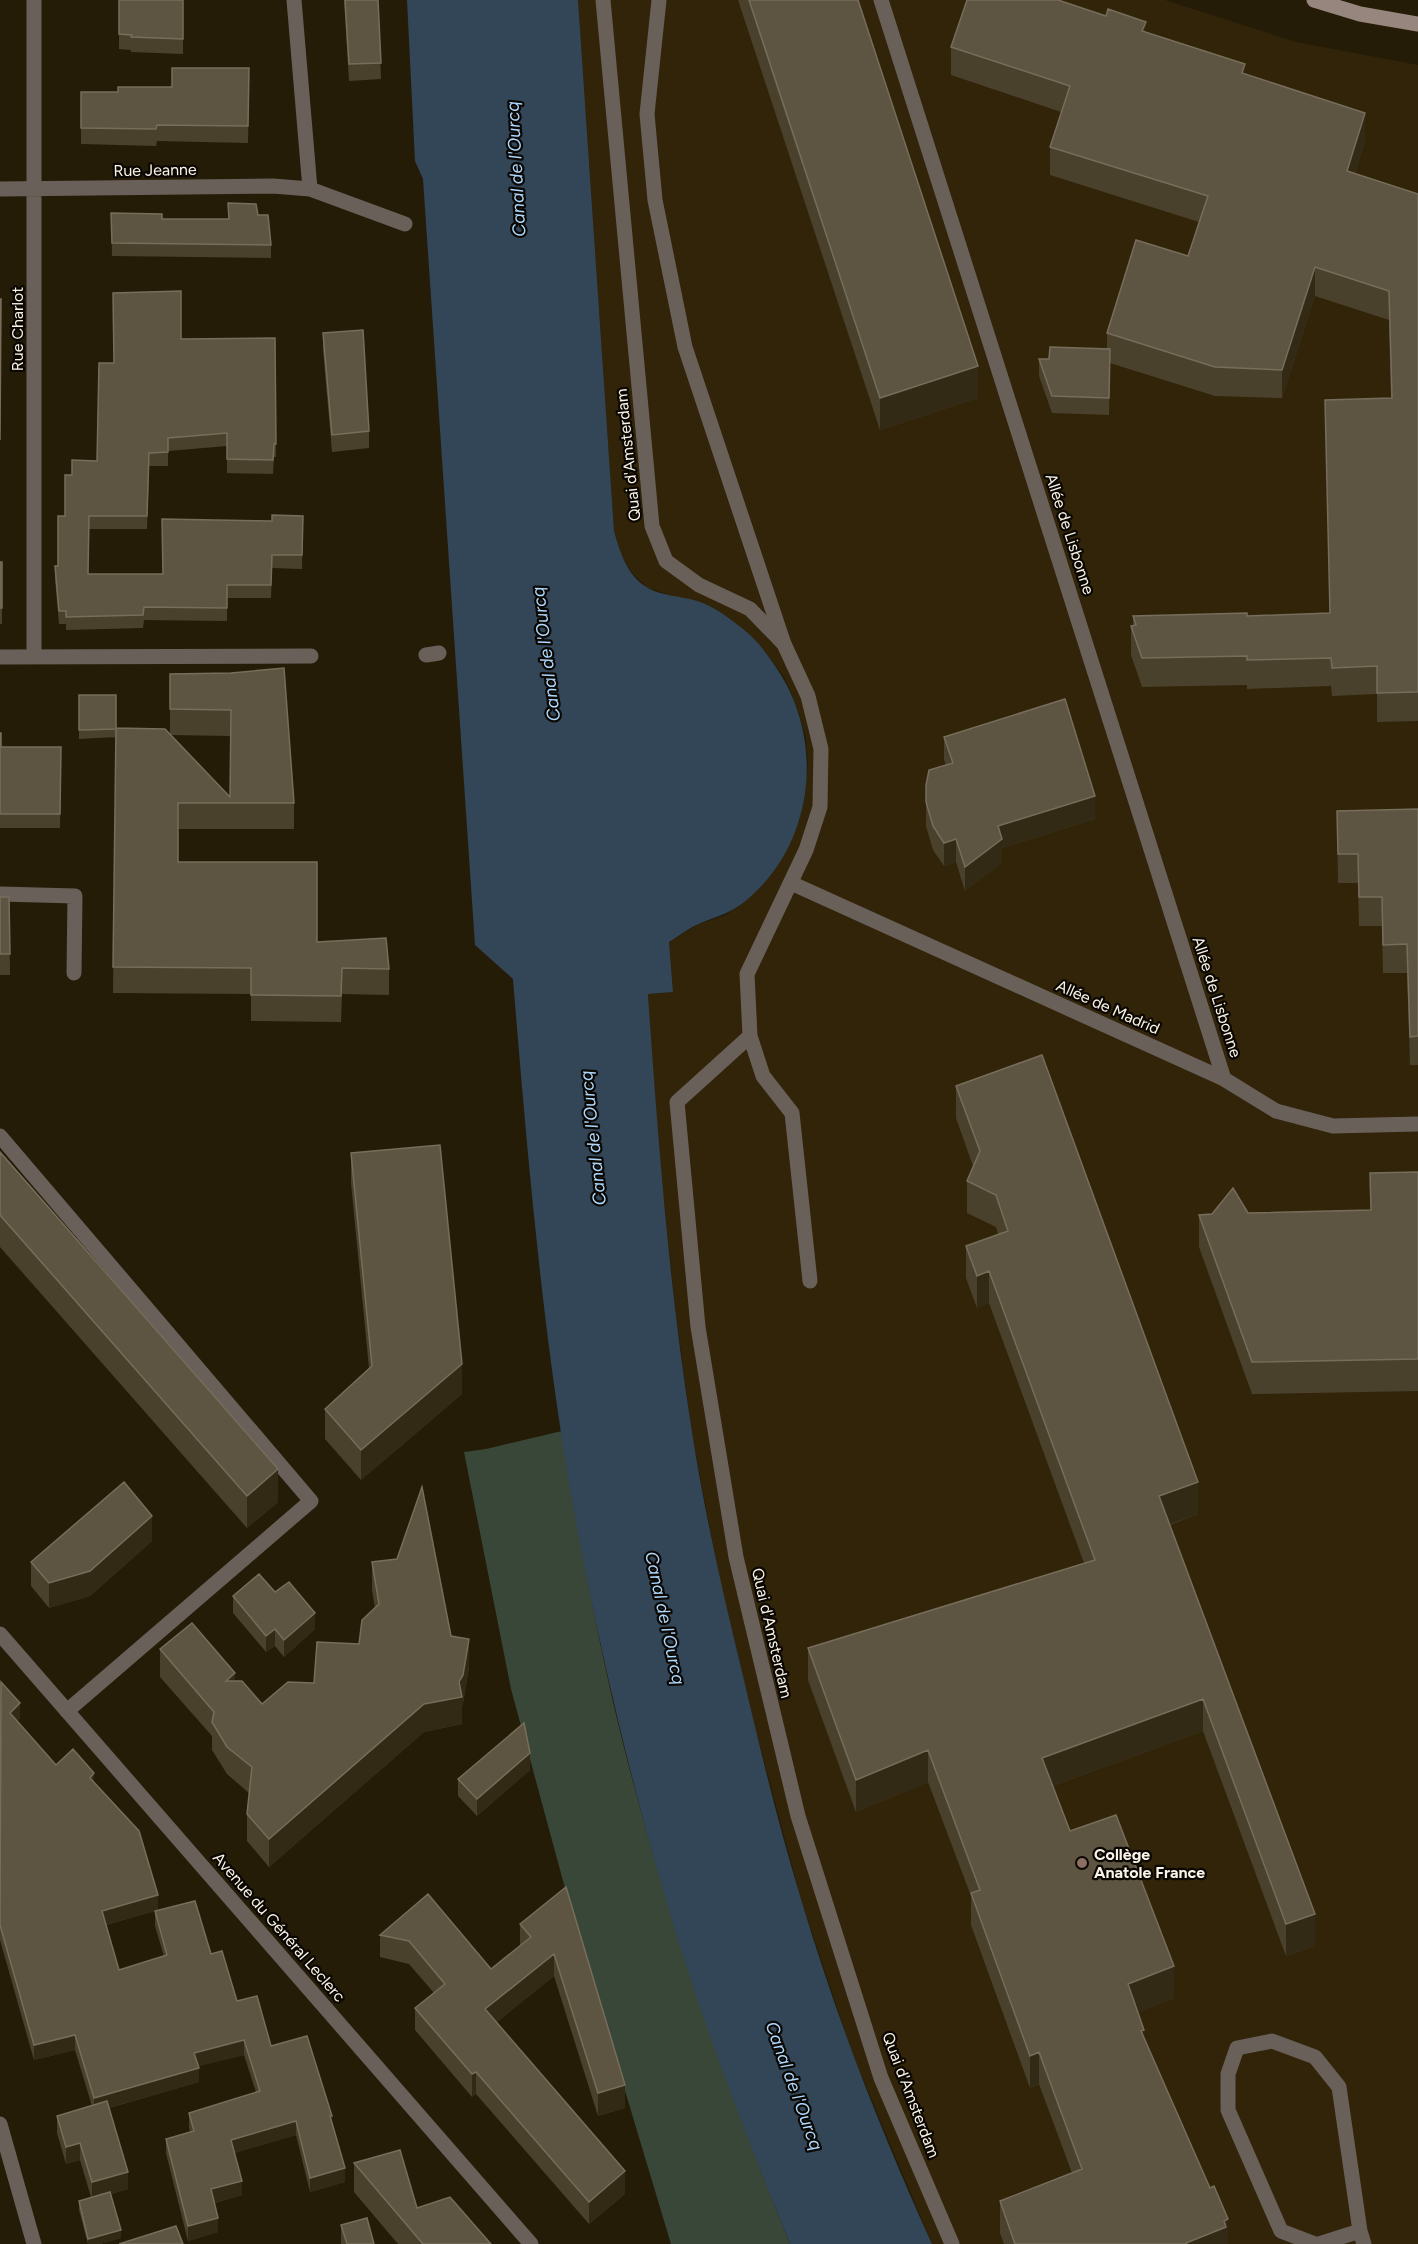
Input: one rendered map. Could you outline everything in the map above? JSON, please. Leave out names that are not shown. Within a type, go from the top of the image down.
[{"type":"street","name":"Rue Charlot","points":[[34,0],[34,657]]},
{"type":"street","points":[[294,0],[310,189]]},
{"type":"street","name":"Quai d'Amsterdam","points":[[603,0],[652,526],[666,561],[699,585],[750,609],[784,644],[808,696],[821,749],[820,807],[806,850],[747,974],[750,1036],[763,1076],[792,1113],[810,1281]]},
{"type":"street","points":[[659,0],[647,114],[655,200],[685,347],[784,644]]},
{"type":"street","name":"Allée de Lisbonne","points":[[881,0],[1224,1079]]},
{"type":"street","points":[[1314,0],[1358,7],[1418,24]]},
{"type":"street","name":"Rue Jeanne","points":[[0,189],[273,186],[310,189],[405,224]]},
{"type":"street","points":[[0,657],[311,656]]},
{"type":"street","name":"Allée de Madrid","points":[[791,883],[1224,1079],[1276,1111],[1333,1126],[1418,1124]]},
{"type":"street","points":[[0,894],[75,896],[74,973]]},
{"type":"street","name":"Quai d'Amsterdam","points":[[750,1036],[677,1102],[698,1327],[734,1545],[798,1816],[881,2078],[952,2244]]},
{"type":"street","points":[[0,1136],[311,1501],[67,1712]]},
{"type":"street","name":"Avenue du Général Leclerc","points":[[0,1634],[531,2244]]},
{"type":"street","points":[[1272,2041],[1316,2057],[1339,2087],[1362,2238],[1317,2244],[1281,2231],[1227,2110],[1228,2074],[1237,2048],[1272,2041]]},
{"type":"street","points":[[0,2124],[34,2244]]},
{"type":"shaded area","points":[[578,0],[1165,0],[1296,42],[1418,65],[1418,2244],[932,2244],[853,2055],[801,1899],[756,1731],[719,1576],[692,1434],[676,1314],[660,1166],[648,994],[673,992],[669,942],[699,924],[726,915],[749,898],[771,874],[799,822],[808,765],[806,737],[785,678],[746,631],[667,594],[648,588],[633,574],[622,557],[614,531]]},
{"type":"green space","points":[[562,1431],[599,1637],[644,1821],[701,2004],[790,2244],[671,2244],[572,1914],[511,1689],[464,1452]]},
{"type":"water","name":"Canal de l'Ourcq","points":[[407,0],[578,0],[616,539],[625,563],[635,577],[648,588],[659,593],[703,603],[752,636],[770,658],[790,691],[801,721],[806,753],[806,785],[800,816],[789,846],[772,874],[743,903],[693,927],[669,942],[673,992],[648,994],[660,1159],[677,1323],[697,1463],[722,1588],[764,1762],[793,1872],[829,1987],[877,2117],[932,2244],[790,2244],[760,2170],[691,1981],[652,1851],[616,1711],[571,1496],[549,1349],[513,979],[475,945],[423,179],[415,161]]},
{"type":"building","points":[[119,0],[183,0],[183,39],[131,37],[132,35],[119,34]]},
{"type":"building","points":[[345,0],[378,0],[381,63],[349,64]]},
{"type":"building","points":[[749,0],[858,0],[978,366],[880,398]]},
{"type":"building","points":[[967,0],[1058,0],[1106,16],[1108,9],[1146,22],[1142,31],[1245,64],[1242,73],[1365,113],[1347,171],[1418,194],[1418,692],[1377,693],[1377,666],[1332,668],[1331,658],[1247,660],[1247,656],[1142,658],[1131,626],[1136,625],[1133,616],[1330,613],[1325,400],[1392,398],[1389,291],[1315,267],[1282,370],[1215,367],[1107,333],[1136,240],[1188,256],[1208,196],[1050,147],[1070,86],[951,47]]},
{"type":"building","points":[[172,68],[249,68],[248,126],[157,125],[156,129],[81,128],[81,92],[118,92],[118,87],[172,87]]},
{"type":"building","points":[[228,203],[256,204],[258,215],[268,215],[271,245],[112,243],[111,213],[162,214],[162,219],[229,219]]},
{"type":"building","points":[[181,291],[181,339],[275,338],[276,444],[274,444],[273,460],[227,459],[227,433],[168,438],[168,452],[149,453],[147,516],[89,516],[88,574],[163,574],[162,519],[272,521],[272,515],[303,516],[302,555],[272,555],[271,585],[227,585],[227,608],[144,607],[143,615],[66,617],[66,611],[59,611],[55,566],[58,566],[58,516],[65,516],[65,475],[72,475],[72,460],[97,461],[99,363],[114,363],[113,293]]},
{"type":"building","points":[[0,299],[1,299],[0,440]]},
{"type":"building","points":[[363,330],[369,431],[332,435],[323,333]]},
{"type":"building","points":[[1050,347],[1110,349],[1109,398],[1052,396],[1039,359],[1049,359]]},
{"type":"building","points":[[0,562],[2,562],[2,608],[0,608]]},
{"type":"building","points":[[284,668],[294,803],[178,803],[178,862],[317,862],[317,942],[386,938],[389,969],[342,968],[341,996],[251,995],[251,968],[113,967],[116,728],[165,729],[230,797],[231,710],[170,709],[170,674],[231,673]]},
{"type":"building","points":[[79,695],[116,695],[116,729],[79,730]]},
{"type":"building","points":[[1065,699],[1095,796],[998,826],[1002,839],[965,867],[956,839],[944,843],[933,826],[926,802],[929,770],[953,763],[944,737]]},
{"type":"building","points":[[0,733],[1,747],[61,747],[60,814],[0,814]]},
{"type":"building","points":[[1418,809],[1418,1036],[1410,1037],[1407,944],[1383,945],[1382,897],[1359,897],[1358,854],[1338,854],[1337,811]]},
{"type":"building","points":[[0,897],[9,897],[10,954],[0,954]]},
{"type":"building","points":[[1042,1055],[1198,1482],[1159,1496],[1315,1914],[1286,1924],[1203,1699],[1042,1758],[1070,1831],[1116,1815],[1174,1966],[1128,1984],[1144,2030],[1141,2031],[1210,2188],[1214,2186],[1228,2219],[1224,2221],[1226,2227],[1187,2244],[1015,2244],[1000,2201],[1082,2169],[1039,2052],[1030,2056],[971,1893],[980,1890],[928,1750],[856,1780],[808,1648],[1095,1560],[989,1271],[977,1276],[966,1246],[1008,1231],[996,1195],[967,1181],[980,1151],[956,1086]]},
{"type":"building","points":[[440,1145],[462,1364],[361,1450],[325,1409],[372,1366],[351,1153]]},
{"type":"building","points":[[0,1152],[278,1469],[247,1496],[0,1215]]},
{"type":"building","points":[[1418,1172],[1418,1359],[1252,1362],[1199,1215],[1212,1214],[1233,1188],[1248,1213],[1371,1210],[1370,1173]]},
{"type":"building","points":[[124,1482],[152,1516],[90,1571],[49,1583],[31,1562]]},
{"type":"building","points":[[422,1487],[451,1636],[469,1639],[463,1675],[459,1682],[462,1697],[424,1704],[269,1839],[247,1814],[252,1767],[227,1747],[212,1722],[214,1712],[160,1649],[192,1623],[235,1673],[226,1681],[242,1681],[262,1704],[288,1682],[314,1683],[317,1642],[359,1644],[362,1620],[379,1604],[372,1562],[397,1559]]},
{"type":"building","points":[[259,1574],[275,1592],[289,1582],[315,1613],[284,1640],[275,1629],[266,1636],[233,1596]]},
{"type":"building","points":[[1,1682],[20,1703],[10,1713],[56,1765],[73,1749],[94,1773],[90,1778],[139,1831],[158,1895],[102,1911],[119,1970],[167,1955],[155,1911],[195,1901],[211,1954],[222,1951],[237,2001],[257,1996],[271,2046],[307,2036],[332,2116],[330,2116],[345,2168],[310,2178],[296,2121],[231,2140],[242,2181],[211,2189],[218,2218],[188,2226],[166,2139],[194,2131],[189,2113],[260,2091],[244,2040],[194,2053],[199,2068],[94,2098],[75,2035],[34,2045],[0,1925]]},
{"type":"building","points":[[524,1723],[530,1753],[477,1799],[458,1779]]},
{"type":"building","points":[[566,1887],[625,2085],[598,2093],[554,1954],[485,2009],[625,2171],[589,2202],[476,2072],[472,2074],[415,2008],[445,1984],[409,1941],[380,1935],[428,1894],[491,1969],[531,1937],[520,1924]]},
{"type":"building","points":[[107,2101],[128,2172],[92,2182],[80,2143],[66,2147],[57,2116]]},
{"type":"building","points":[[400,2150],[417,2208],[450,2197],[491,2244],[423,2244],[354,2163]]},
{"type":"building","points":[[110,2192],[121,2230],[88,2239],[79,2201]]},
{"type":"building","points":[[367,2218],[374,2244],[347,2244],[341,2225]]},
{"type":"building","points":[[176,2226],[183,2244],[119,2244]]},
{"type":"place","name":"Collège Anatole France","points":[[1082,1863]]}]
